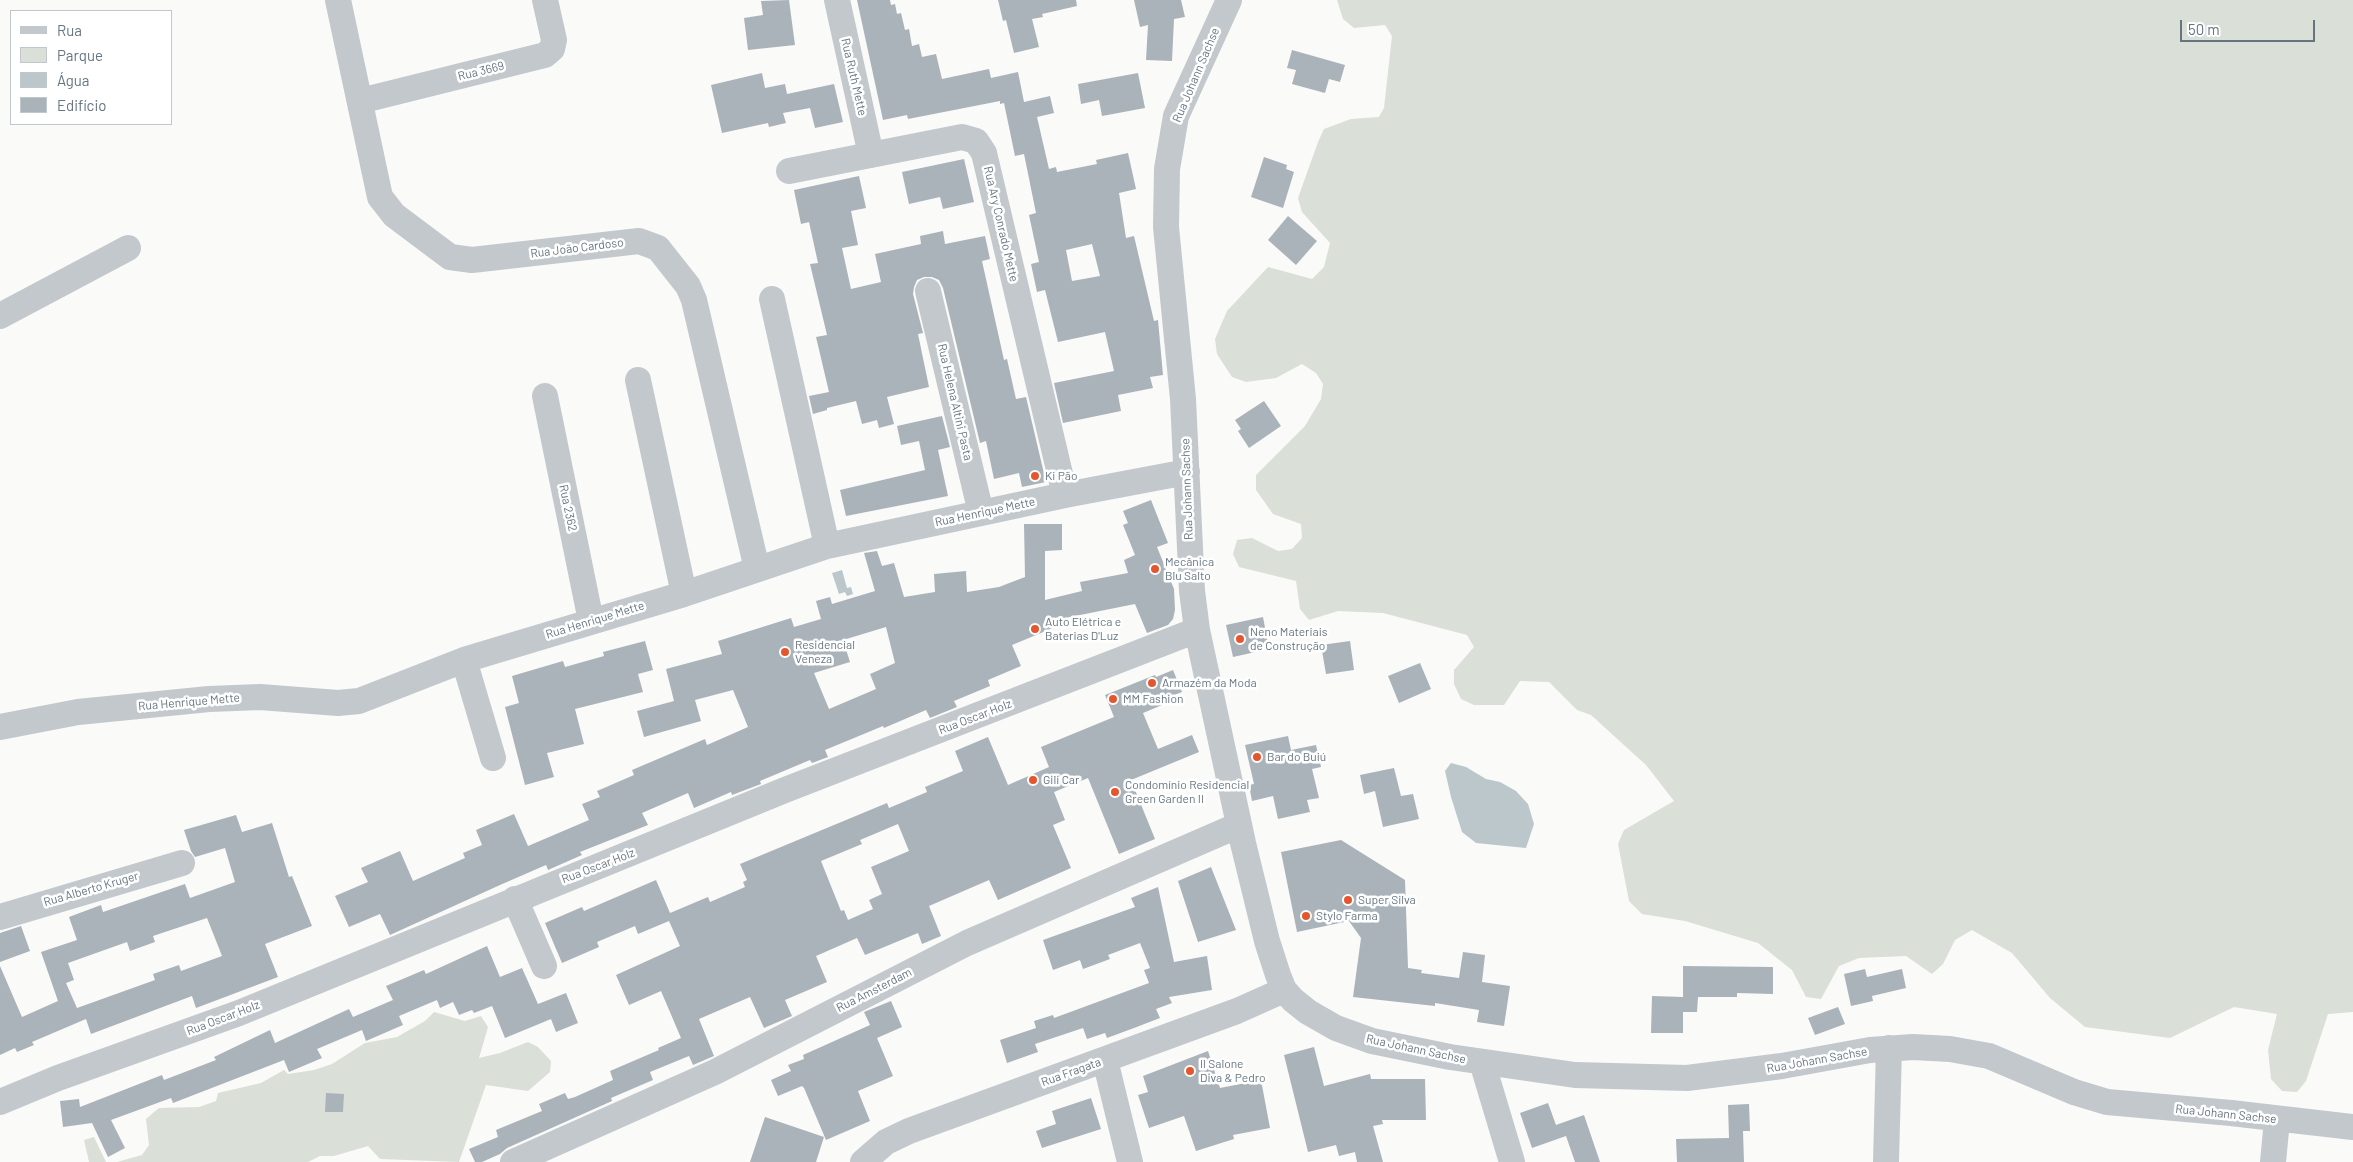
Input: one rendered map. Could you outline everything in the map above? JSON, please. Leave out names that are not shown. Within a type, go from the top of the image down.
[{"type":"street","name":"Rua João Cardoso","points":[[338,0],[380,196],[394,216],[450,257],[472,260],[639,241],[658,248],[688,286],[694,300],[757,569]]},
{"type":"street","name":"Rua 3669","points":[[360,101],[545,55],[552,49],[554,40],[545,0]]},
{"type":"street","name":"Rua Ruth Mette","points":[[837,0],[871,155]]},
{"type":"street","name":"Rua Johann Sachse","points":[[1229,0],[1176,116],[1167,169],[1166,227],[1183,399],[1191,581],[1196,630],[1267,941],[1284,990],[1308,1012],[1336,1028],[1372,1041],[1482,1062],[1576,1075],[1687,1078],[1746,1071],[1889,1048],[1950,1049],[1989,1056],[2074,1092],[2107,1102],[2231,1113],[2277,1120],[2353,1127]]},
{"type":"street","name":"Rua Ary Conrado Mette","points":[[789,171],[962,137],[976,141],[984,153],[1065,495]]},
{"type":"street","points":[[0,316],[128,248]]},
{"type":"street","name":"Rua Helena Altini Pasta","points":[[928,291],[981,513]]},
{"type":"street","points":[[772,299],[827,546]]},
{"type":"street","points":[[638,380],[684,594]]},
{"type":"street","name":"Rua 2362","points":[[546,396],[591,621]]},
{"type":"street","name":"Rua Henrique Mette","points":[[0,727],[78,712],[209,699],[260,697],[338,703],[358,701],[464,660],[684,594],[827,546],[1065,495],[1187,472]]},
{"type":"street","name":"Rua Oscar Holz","points":[[0,1102],[58,1078],[239,1013],[785,790],[1196,630]]},
{"type":"street","points":[[464,660],[493,758]]},
{"type":"street","name":"Rua Amsterdam","points":[[513,1162],[715,1072],[967,942],[1239,825]]},
{"type":"street","name":"Rua Alberto Kruger","points":[[0,917],[182,863]]},
{"type":"street","points":[[515,899],[544,966]]},
{"type":"street","name":"Rua Fragata","points":[[863,1162],[886,1142],[909,1130],[1238,1011],[1284,990]]},
{"type":"street","points":[[1886,1162],[1889,1048]]},
{"type":"street","points":[[1105,1060],[1130,1162]]},
{"type":"street","points":[[1482,1062],[1512,1162]]},
{"type":"street","points":[[2273,1162],[2277,1120]]},
{"type":"green space","points":[[1337,0],[2353,0],[2353,1012],[2328,1014],[2306,1081],[2297,1092],[2282,1091],[2271,1079],[2268,1050],[2277,1014],[2234,1007],[2170,1038],[2085,1027],[2050,998],[2012,953],[1972,930],[1955,940],[1943,964],[1932,974],[1906,956],[1859,958],[1839,966],[1821,999],[1806,997],[1792,970],[1758,943],[1685,921],[1642,914],[1629,901],[1618,844],[1624,830],[1674,801],[1646,765],[1591,715],[1577,710],[1549,682],[1520,681],[1504,705],[1474,705],[1461,699],[1454,684],[1454,670],[1474,647],[1467,635],[1383,613],[1338,611],[1309,620],[1300,609],[1296,581],[1239,567],[1233,554],[1237,540],[1252,538],[1278,551],[1292,549],[1302,538],[1301,524],[1273,514],[1256,490],[1256,475],[1305,426],[1321,399],[1323,384],[1316,373],[1302,364],[1276,378],[1246,382],[1232,377],[1217,354],[1215,339],[1227,311],[1268,267],[1312,279],[1324,267],[1330,243],[1302,212],[1298,198],[1318,142],[1324,129],[1351,119],[1379,117],[1384,108],[1392,36],[1385,25],[1354,28],[1343,19]]},
{"type":"green space","points":[[434,1012],[465,1021],[481,1016],[488,1027],[479,1058],[500,1053],[528,1042],[538,1047],[551,1061],[550,1072],[528,1091],[486,1085],[459,1162],[380,1159],[368,1146],[334,1156],[320,1156],[308,1162],[117,1162],[142,1155],[149,1145],[146,1119],[159,1108],[199,1107],[216,1101],[218,1093],[261,1083],[284,1070],[288,1074],[314,1070],[332,1064],[365,1043],[397,1037],[425,1021]]},
{"type":"green space","points":[[94,1137],[106,1162],[89,1162],[84,1140]]},
{"type":"water","points":[[842,570],[847,588],[851,587],[853,594],[847,596],[845,592],[839,594],[832,573]]},
{"type":"water","points":[[1451,763],[1466,767],[1486,779],[1500,782],[1516,791],[1528,804],[1534,824],[1526,848],[1476,843],[1462,832],[1445,771]]},
{"type":"building","points":[[789,0],[795,45],[748,50],[744,18],[763,15],[761,1]]},
{"type":"building","points":[[857,0],[890,0],[891,5],[895,4],[897,14],[901,13],[905,30],[909,29],[912,46],[919,44],[922,57],[936,54],[942,79],[989,69],[991,78],[1018,72],[1024,102],[1050,96],[1054,113],[1037,117],[1049,169],[1056,167],[1057,172],[1097,164],[1096,160],[1128,153],[1136,189],[1119,193],[1126,238],[1134,236],[1154,321],[1158,320],[1163,375],[1150,377],[1153,388],[1118,395],[1121,411],[1063,423],[1054,383],[1114,371],[1105,332],[1058,342],[1045,290],[1037,292],[1031,264],[1039,262],[1029,215],[1036,213],[1024,154],[1015,156],[1004,103],[1000,104],[1000,101],[908,119],[907,115],[883,120]],"holes":[[[1092,244],[1100,276],[1072,281],[1066,250]]]},
{"type":"building","points":[[998,0],[1076,0],[1077,6],[1042,14],[1043,17],[1032,19],[1039,47],[1014,53],[1006,20],[1003,21]]},
{"type":"building","points":[[1134,0],[1181,0],[1185,17],[1174,19],[1172,61],[1146,60],[1148,25],[1140,27]]},
{"type":"building","points":[[1292,50],[1345,65],[1340,82],[1329,79],[1325,93],[1292,84],[1296,70],[1287,68]]},
{"type":"building","points":[[762,73],[765,88],[785,84],[787,94],[834,84],[843,122],[815,128],[810,108],[783,113],[786,123],[769,127],[768,123],[722,133],[711,85]]},
{"type":"building","points":[[1138,73],[1145,108],[1102,116],[1099,100],[1081,104],[1078,84]]},
{"type":"building","points":[[1264,157],[1287,165],[1286,169],[1294,172],[1283,208],[1251,197]]},
{"type":"building","points":[[964,159],[974,202],[943,209],[940,197],[909,204],[902,172]]},
{"type":"building","points":[[859,176],[866,208],[851,211],[858,245],[842,248],[851,289],[881,282],[875,254],[921,244],[920,236],[943,231],[945,244],[985,236],[990,259],[982,261],[1004,360],[1007,359],[1016,399],[1026,397],[1046,482],[1022,487],[1019,473],[994,479],[986,441],[980,443],[943,288],[939,280],[932,277],[924,277],[917,280],[913,294],[923,333],[918,334],[929,387],[887,397],[894,424],[879,428],[877,420],[862,424],[856,401],[827,408],[827,410],[813,414],[809,396],[829,392],[816,337],[827,335],[810,264],[818,263],[809,222],[801,224],[794,190]]},
{"type":"building","points":[[1288,216],[1317,241],[1296,265],[1268,240]]},
{"type":"building","points":[[1264,401],[1281,426],[1249,448],[1238,431],[1241,429],[1235,420]]},
{"type":"building","points":[[942,416],[950,447],[938,450],[948,496],[846,516],[840,490],[925,470],[919,441],[901,445],[897,426]]},
{"type":"building","points":[[1151,500],[1168,543],[1157,547],[1174,589],[1175,610],[1173,619],[1168,625],[1147,633],[1135,604],[1050,621],[1053,628],[1012,645],[1021,666],[988,680],[990,686],[954,701],[957,707],[930,718],[926,710],[884,728],[883,726],[825,750],[828,757],[812,763],[810,760],[760,781],[761,784],[732,795],[731,792],[694,808],[688,793],[642,813],[648,825],[580,852],[582,855],[548,870],[546,865],[390,935],[380,914],[349,927],[335,896],[368,882],[361,868],[400,851],[413,881],[465,858],[463,853],[482,845],[476,830],[514,814],[528,846],[589,820],[582,804],[600,797],[597,791],[634,775],[632,770],[705,739],[707,745],[748,727],[733,690],[695,700],[701,721],[644,737],[637,711],[674,701],[666,669],[722,654],[718,641],[791,618],[794,627],[821,619],[816,601],[830,597],[832,604],[875,591],[864,553],[877,551],[882,566],[894,563],[904,597],[935,592],[934,574],[966,571],[967,592],[999,587],[1025,577],[1024,524],[1062,524],[1062,550],[1045,551],[1045,600],[1082,591],[1080,582],[1128,573],[1124,560],[1135,555],[1123,525],[1128,523],[1123,511]],"holes":[[[886,627],[895,663],[870,674],[876,689],[829,709],[814,673],[850,662],[843,640]]]},
{"type":"building","points":[[1263,617],[1269,649],[1233,657],[1226,625]]},
{"type":"building","points":[[645,641],[653,670],[638,674],[643,692],[575,709],[584,744],[547,753],[554,777],[525,785],[505,707],[519,703],[512,676],[563,661],[565,667],[604,656],[603,652]]},
{"type":"building","points":[[1350,641],[1354,670],[1326,674],[1321,645]]},
{"type":"building","points":[[1420,663],[1431,689],[1399,703],[1388,676]]},
{"type":"building","points":[[1173,670],[1182,692],[1166,698],[1167,703],[1143,713],[1158,749],[1192,735],[1199,752],[1131,780],[1155,839],[1119,854],[1088,778],[1054,792],[1065,820],[1053,825],[1071,868],[998,900],[989,880],[929,906],[941,936],[922,944],[918,933],[865,955],[857,938],[816,956],[827,982],[785,1000],[792,1016],[764,1028],[750,997],[699,1019],[714,1056],[693,1065],[689,1056],[650,1072],[653,1080],[611,1098],[612,1101],[507,1148],[500,1154],[482,1162],[475,1162],[469,1149],[498,1137],[496,1130],[542,1111],[539,1104],[565,1093],[568,1099],[575,1097],[613,1080],[610,1071],[659,1050],[658,1048],[681,1038],[661,991],[629,1005],[616,975],[680,946],[669,921],[638,934],[635,926],[597,942],[599,947],[562,963],[545,923],[582,907],[584,911],[656,880],[670,913],[708,897],[710,902],[745,887],[743,882],[747,880],[740,864],[887,803],[889,808],[927,792],[925,787],[963,771],[955,751],[988,737],[1008,785],[1049,767],[1041,747],[1114,717],[1105,695],[1155,675],[1156,677]],"holes":[[[898,824],[909,851],[871,867],[882,894],[869,900],[873,909],[848,920],[844,910],[841,911],[821,861],[862,844],[860,840]]]},
{"type":"building","points":[[1288,736],[1291,750],[1316,745],[1321,767],[1312,769],[1319,798],[1307,800],[1310,812],[1278,819],[1273,796],[1252,801],[1249,785],[1254,784],[1245,745]]},
{"type":"building","points":[[1394,768],[1401,796],[1413,794],[1419,819],[1383,827],[1375,791],[1364,794],[1360,775]]},
{"type":"building","points":[[236,815],[242,832],[272,823],[289,877],[292,876],[312,926],[265,944],[278,977],[196,1008],[192,996],[91,1034],[86,1019],[32,1042],[34,1045],[17,1052],[15,1048],[0,1055],[0,966],[22,1017],[58,1001],[41,952],[77,940],[69,917],[101,905],[103,912],[185,884],[190,898],[235,882],[225,848],[195,857],[184,830]],"holes":[[[207,918],[222,956],[181,971],[179,965],[153,974],[155,980],[77,1008],[66,983],[74,980],[68,963],[127,942],[130,951],[155,942],[153,936]]]},
{"type":"building","points":[[1341,840],[1405,880],[1408,968],[1422,970],[1421,973],[1459,978],[1463,952],[1485,955],[1482,982],[1510,986],[1504,1026],[1477,1022],[1479,1010],[1435,1003],[1435,1006],[1353,997],[1361,938],[1349,921],[1297,932],[1281,852]]},
{"type":"building","points":[[1211,867],[1236,930],[1198,942],[1178,881]]},
{"type":"building","points":[[1158,887],[1174,962],[1207,956],[1212,990],[1169,997],[1172,1003],[1156,1009],[1160,1018],[1107,1038],[1105,1033],[1087,1039],[1083,1028],[1035,1044],[1038,1052],[1007,1063],[1000,1040],[1036,1028],[1034,1021],[1053,1015],[1054,1018],[1149,983],[1144,970],[1150,968],[1140,943],[1108,955],[1110,959],[1083,969],[1080,960],[1053,970],[1043,940],[1135,907],[1131,898]]},
{"type":"building","points":[[21,926],[30,951],[0,962],[0,933]]},
{"type":"building","points":[[487,946],[500,977],[522,968],[538,1004],[566,993],[578,1023],[556,1032],[551,1019],[505,1038],[492,1006],[474,1013],[472,1010],[459,1015],[453,1002],[440,1008],[437,1000],[399,1016],[403,1025],[366,1041],[362,1030],[317,1049],[322,1058],[289,1072],[284,1060],[173,1103],[171,1098],[111,1120],[125,1148],[108,1157],[92,1123],[63,1127],[60,1101],[79,1099],[80,1107],[162,1075],[164,1080],[216,1060],[214,1057],[270,1030],[275,1043],[349,1009],[353,1017],[393,1000],[386,986],[424,970],[426,974]]},
{"type":"building","points":[[1683,966],[1773,967],[1773,994],[1737,993],[1737,997],[1698,997],[1697,1012],[1683,1012],[1683,1033],[1651,1033],[1652,996],[1683,997]]},
{"type":"building","points":[[1865,969],[1867,977],[1902,969],[1906,988],[1872,996],[1873,1001],[1851,1006],[1844,974]]},
{"type":"building","points":[[891,1001],[902,1027],[877,1038],[893,1076],[858,1091],[870,1121],[826,1140],[804,1088],[802,1086],[778,1096],[771,1080],[791,1071],[788,1065],[804,1059],[803,1055],[870,1025],[864,1012]]},
{"type":"building","points":[[1838,1007],[1845,1024],[1815,1035],[1808,1018]]},
{"type":"building","points":[[1314,1047],[1324,1086],[1370,1074],[1371,1079],[1425,1079],[1426,1120],[1382,1120],[1383,1124],[1373,1126],[1383,1162],[1357,1162],[1355,1152],[1339,1156],[1336,1145],[1308,1152],[1284,1055]]},
{"type":"building","points":[[1208,1051],[1220,1088],[1261,1080],[1270,1128],[1233,1135],[1234,1139],[1196,1151],[1184,1116],[1149,1128],[1138,1095],[1148,1092],[1143,1076]]},
{"type":"building","points":[[326,1093],[344,1094],[343,1112],[325,1112]]},
{"type":"building","points":[[1091,1098],[1101,1129],[1042,1148],[1036,1131],[1056,1124],[1052,1111]]},
{"type":"building","points":[[1548,1103],[1556,1125],[1584,1115],[1600,1162],[1575,1162],[1566,1136],[1532,1148],[1520,1113]]},
{"type":"building","points":[[1749,1104],[1750,1131],[1743,1131],[1744,1162],[1677,1162],[1676,1139],[1729,1138],[1728,1105]]},
{"type":"building","points":[[765,1117],[824,1137],[816,1162],[750,1162]]},
{"type":"place","name":"Ki Pão","points":[[1035,476]]},
{"type":"place","name":"Mecânica Blu Salto","points":[[1155,569]]},
{"type":"place","name":"Auto Elétrica e Baterias D'Luz","points":[[1035,629]]},
{"type":"place","name":"Neno Materiais de Construção","points":[[1240,639]]},
{"type":"place","name":"Residencial Veneza","points":[[785,652]]},
{"type":"place","name":"Armazém da Moda","points":[[1152,683]]},
{"type":"place","name":"MM Fashion","points":[[1113,699]]},
{"type":"place","name":"Bar do Buiú","points":[[1257,757]]},
{"type":"place","name":"Gili Car","points":[[1033,780]]},
{"type":"place","name":"Condomínio Residencial Green Garden II","points":[[1115,792]]},
{"type":"place","name":"Super Silva","points":[[1348,900]]},
{"type":"place","name":"Stylo Farma","points":[[1306,916]]},
{"type":"place","name":"Il Salone Diva & Pedro","points":[[1190,1071]]}]
